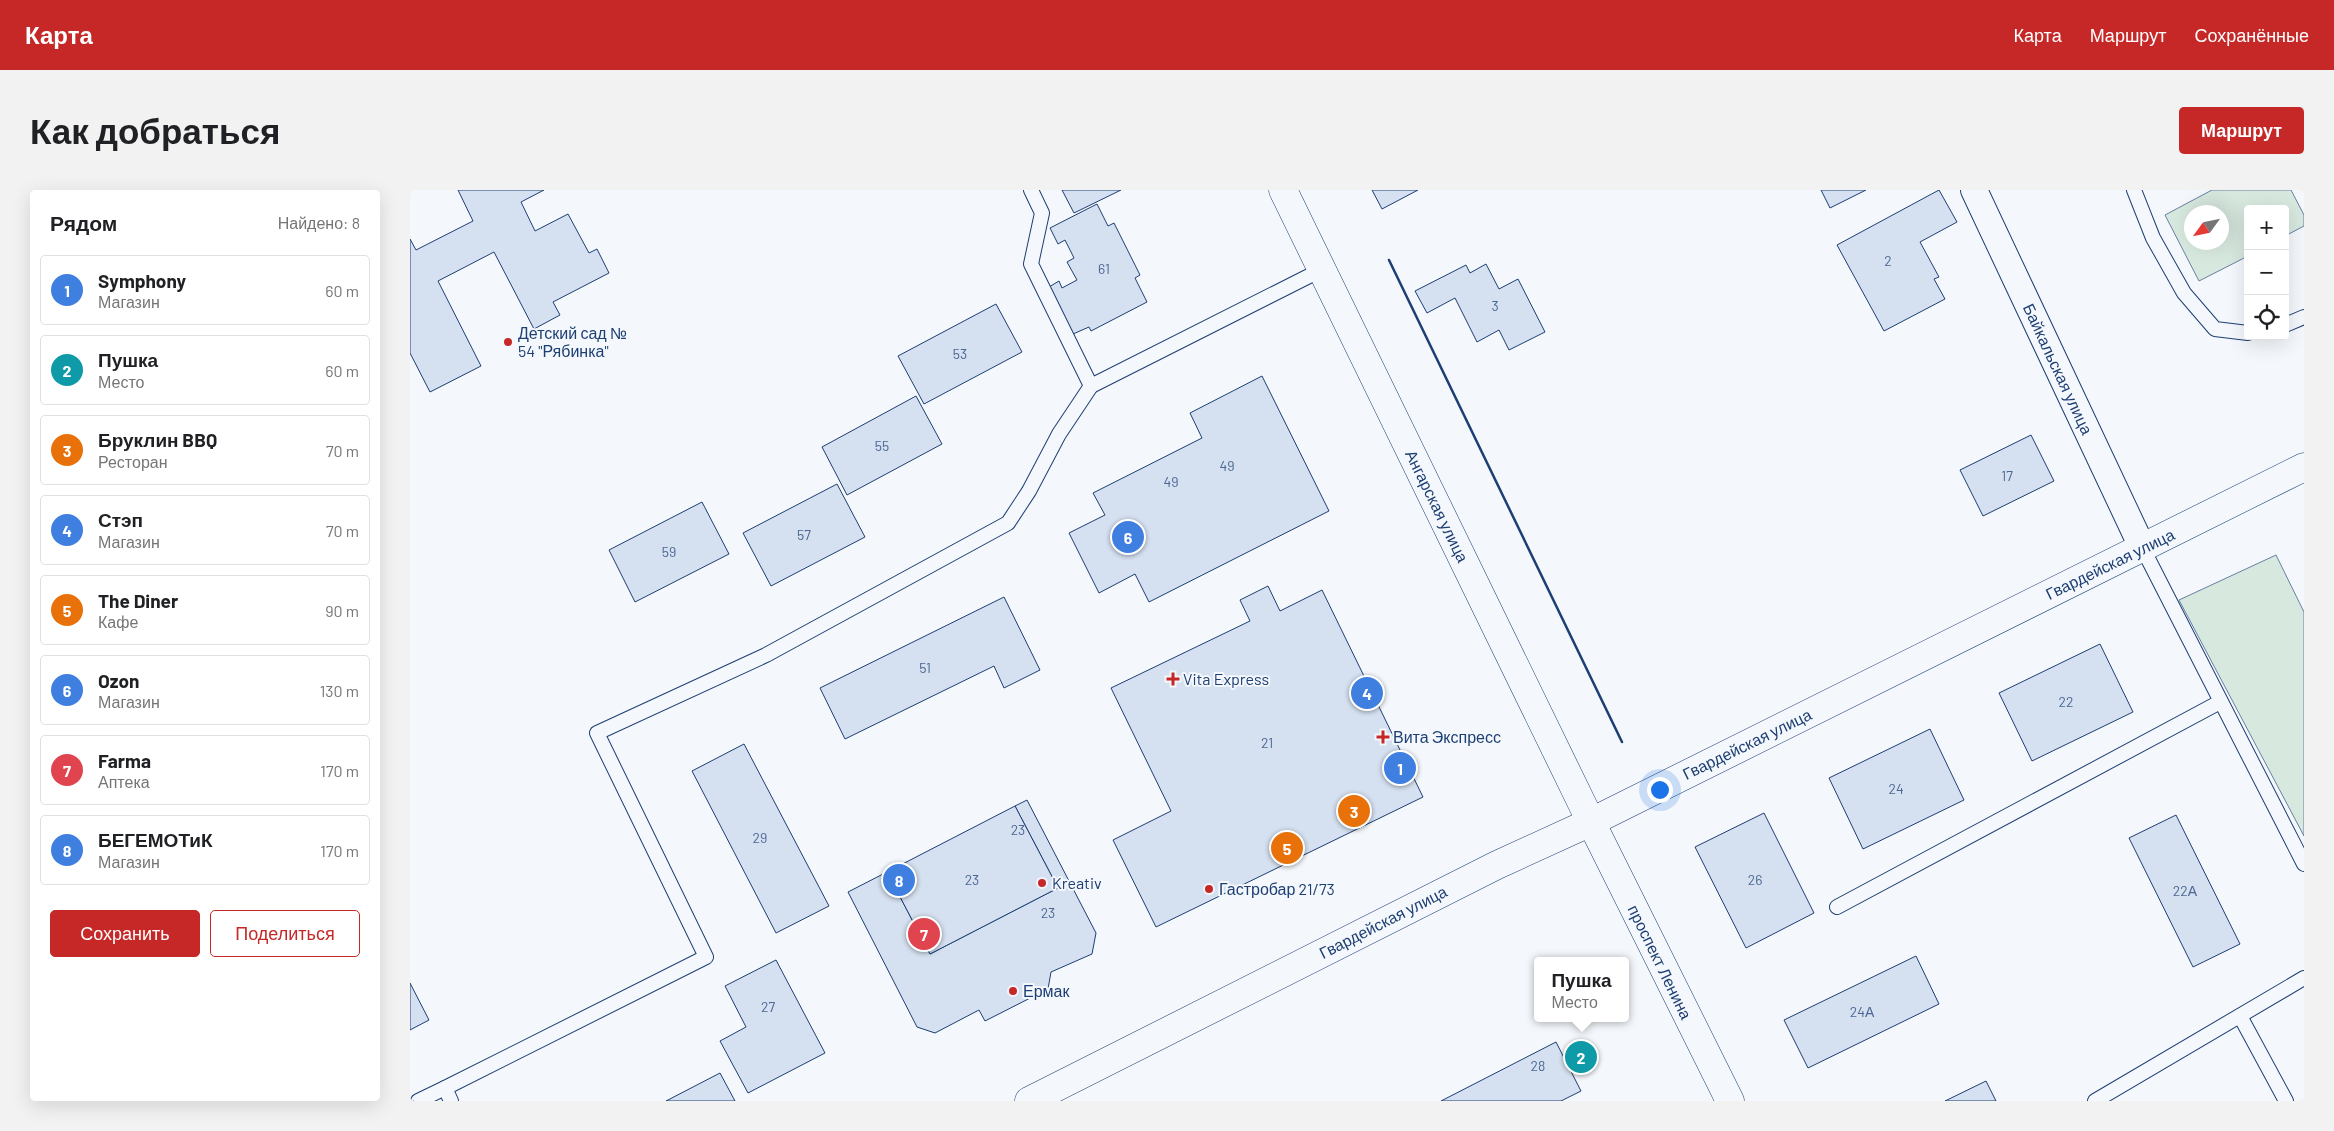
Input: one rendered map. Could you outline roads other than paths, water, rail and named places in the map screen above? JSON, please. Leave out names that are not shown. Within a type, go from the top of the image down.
[{"type":"street","name":"Ангарская улица","points":[[1283,190],[1591,822]]},
{"type":"street","name":"Байкальская улица","points":[[1974,190],[2142,547]]},
{"type":"street","name":"Гвардейская улица","points":[[1029,1101],[1488,870],[1591,822],[2304,467]]},
{"type":"street","name":"проспект Ленина","points":[[1591,822],[1730,1101]]},
{"type":"lane","points":[[1031,190],[1042,213],[1031,264],[1091,386]]},
{"type":"lane","points":[[2134,190],[2153,238],[2184,293],[2215,329],[2244,333]]},
{"type":"lane","points":[[418,1101],[706,957],[596,734],[766,655],[1008,523],[1029,491],[1059,434],[1091,386],[1321,270]]},
{"type":"lane","points":[[2289,323],[2304,317]]},
{"type":"lane","points":[[2142,547],[2304,864]]},
{"type":"lane","points":[[1837,907],[2220,702]]},
{"type":"lane","points":[[2095,1101],[2304,978]]},
{"type":"lane","points":[[2240,1016],[2286,1101]]},
{"type":"lane","points":[[445,1088],[451,1101]]},
{"type":"place","name":"Детский сад № 54 \"Рябинка\"","points":[[508,342]]},
{"type":"place","name":"Ozon","points":[[1128,537]]},
{"type":"place","name":"Vita Express","points":[[1173,679]]},
{"type":"place","name":"Стэп","points":[[1367,693]]},
{"type":"place","name":"Вита Экспресс","points":[[1383,737]]},
{"type":"place","name":"Symphony","points":[[1400,768]]},
{"type":"place","name":"Бруклин BBQ","points":[[1354,811]]},
{"type":"place","name":"The Diner","points":[[1287,848]]},
{"type":"place","name":"БЕГЕМОТиК","points":[[899,880]]},
{"type":"place","name":"Kreativ","points":[[1042,883]]},
{"type":"place","name":"Гастробар 21/73","points":[[1209,889]]},
{"type":"place","name":"Farma","points":[[924,934]]},
{"type":"place","name":"Ермак","points":[[1013,991]]},
{"type":"place","name":"Пушка","points":[[1581,1057]]}]
